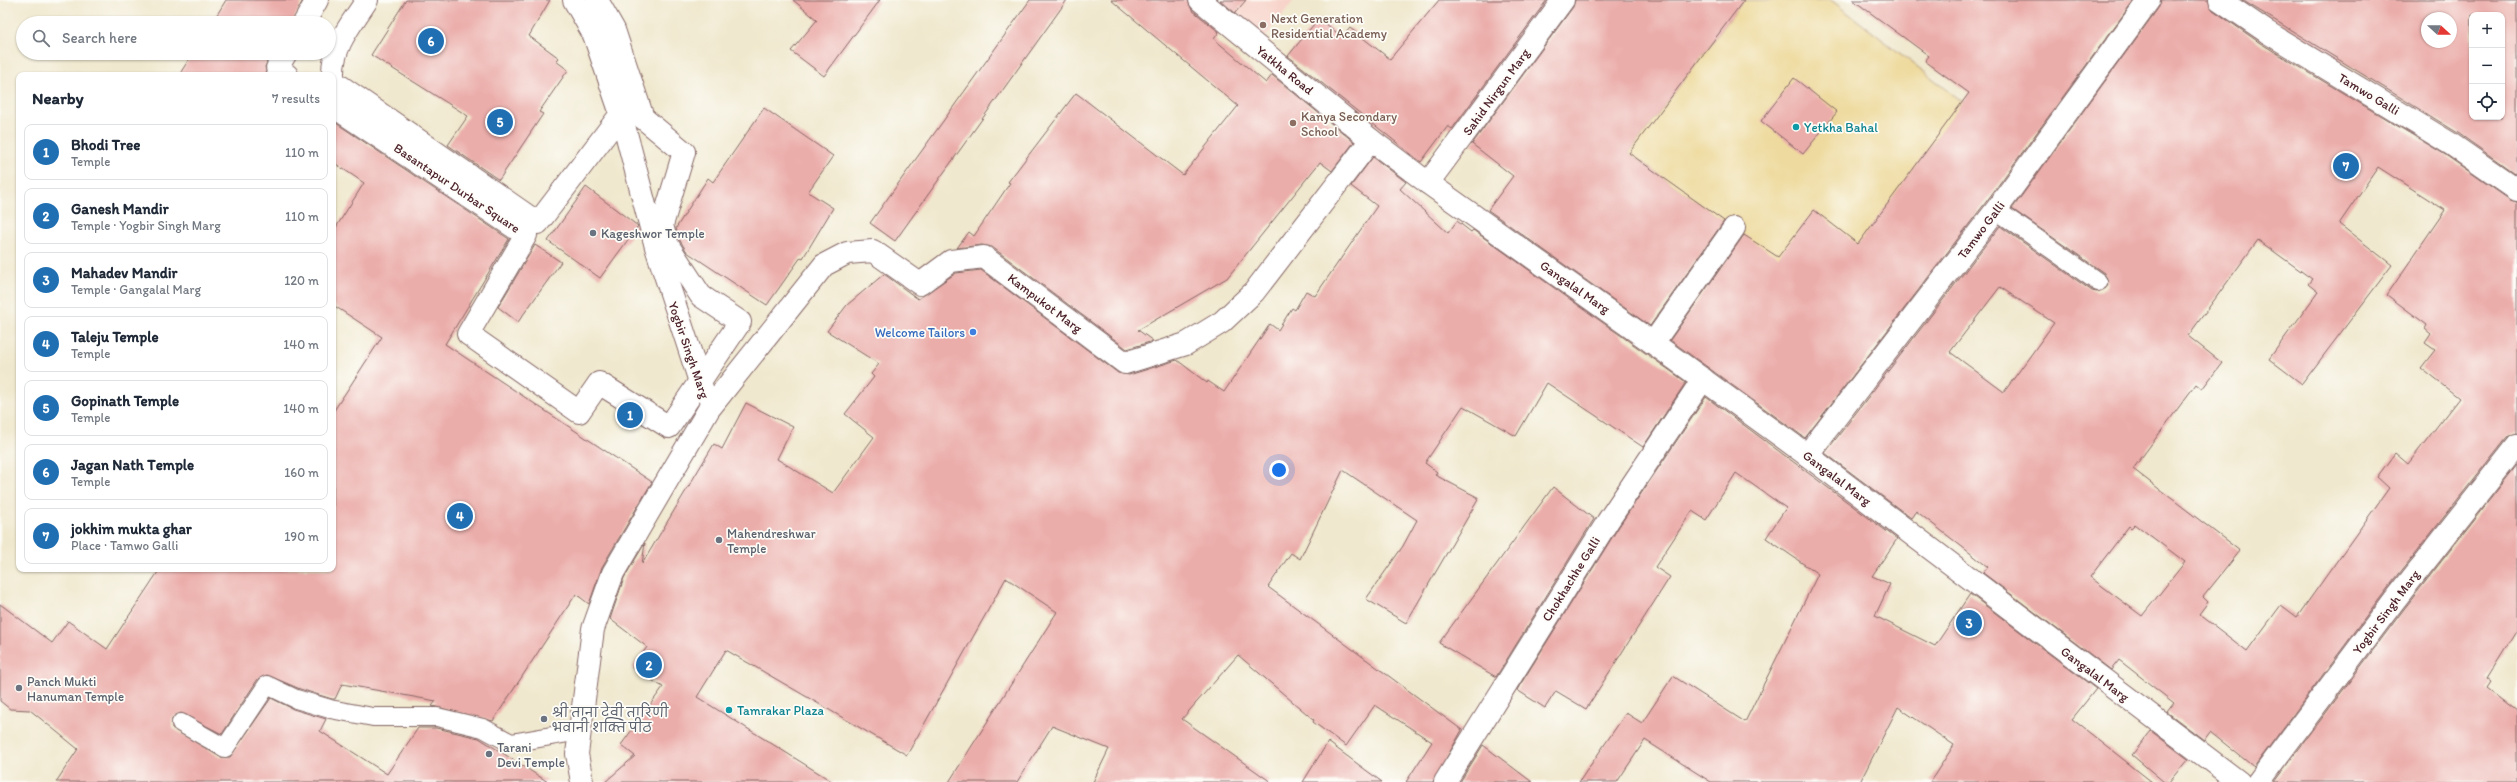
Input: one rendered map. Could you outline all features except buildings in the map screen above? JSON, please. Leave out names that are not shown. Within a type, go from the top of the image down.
[{"type":"street","points":[[308,16],[317,0]]},
{"type":"street","points":[[336,54],[340,41],[367,0]]},
{"type":"street","name":"Yogbir Singh Marg","points":[[574,0],[594,34],[621,114],[656,247],[677,317],[709,409],[613,573],[593,629],[577,754],[582,782]]},
{"type":"street","name":"Basantapur Durbar Square","points":[[336,108],[526,235],[468,334],[579,412],[599,383],[669,427],[740,322],[701,296],[667,244],[662,225],[684,152],[643,118],[614,30],[597,0]]},
{"type":"street","name":"Yatkha Road","points":[[1200,0],[1371,140],[1428,183]]},
{"type":"street","name":"Sahid Nirgun Marg","points":[[1428,183],[1563,0]]},
{"type":"street","name":"Tamwo Galli","points":[[1807,455],[1996,210],[2149,0]]},
{"type":"street","name":"Tamwo Galli","points":[[2220,0],[2267,32],[2451,144],[2517,190]]},
{"type":"street","points":[[282,60],[277,68],[283,72]]},
{"type":"street","points":[[333,72],[334,60]]},
{"type":"street","points":[[336,83],[538,223],[621,114]]},
{"type":"street","name":"Kampukot Marg","points":[[709,409],[824,265],[847,253],[873,251],[920,284],[951,261],[984,257],[1125,363],[1186,344],[1222,322],[1254,292],[1371,140]]},
{"type":"street","name":"Gangalal Marg","points":[[1428,183],[1653,343],[1807,455],[2240,782]]},
{"type":"street","points":[[1653,343],[1734,228]]},
{"type":"street","name":"Chokhachhe Galli","points":[[1445,782],[1608,521],[1703,379]]},
{"type":"street","name":"Yogbir Singh Marg","points":[[2258,782],[2394,600],[2517,445]]},
{"type":"lane","points":[[1996,210],[2098,282]]},
{"type":"lane","points":[[181,722],[225,748],[267,685],[296,699],[330,709],[373,717],[437,718],[483,728],[511,743],[580,731]]},
{"type":"shaded area","name":"Next Generation Residential Academy","points":[[1246,0],[1294,0],[1266,37],[1236,12]]},
{"type":"sand","name":"Yetkha Bahal","points":[[1744,0],[1831,0],[1963,102],[1823,293],[1629,153]]},
{"type":"place","name":"Next Generation Residential Academy","points":[[1263,25]]},
{"type":"place","name":"Jagan Nath Temple","points":[[431,41]]},
{"type":"place","name":"Gopinath Temple","points":[[500,122]]},
{"type":"place","name":"Kanya Secondary School","points":[[1293,123]]},
{"type":"place","name":"Yetkha Bahal","points":[[1796,127]]},
{"type":"place","name":"jokhim mukta ghar","points":[[2346,166]]},
{"type":"place","name":"Kageshwor Temple","points":[[593,233]]},
{"type":"place","name":"Welcome Tailors","points":[[973,332]]},
{"type":"place","name":"Bhodi Tree","points":[[630,415]]},
{"type":"place","name":"Taleju Temple","points":[[460,516]]},
{"type":"place","name":"Mahendreshwar Temple","points":[[719,540]]},
{"type":"place","name":"Mahadev Mandir","points":[[1969,623]]},
{"type":"place","name":"Ganesh Mandir","points":[[649,665]]},
{"type":"place","name":"Panch Mukti Hanuman Temple","points":[[19,688]]},
{"type":"place","name":"Tamrakar Plaza","points":[[729,710]]},
{"type":"place","name":"श्री ताना देवी तारिणी भवानी शक्ति पीठ","points":[[544,719]]},
{"type":"place","name":"Tarani Devi Temple","points":[[489,754]]}]
